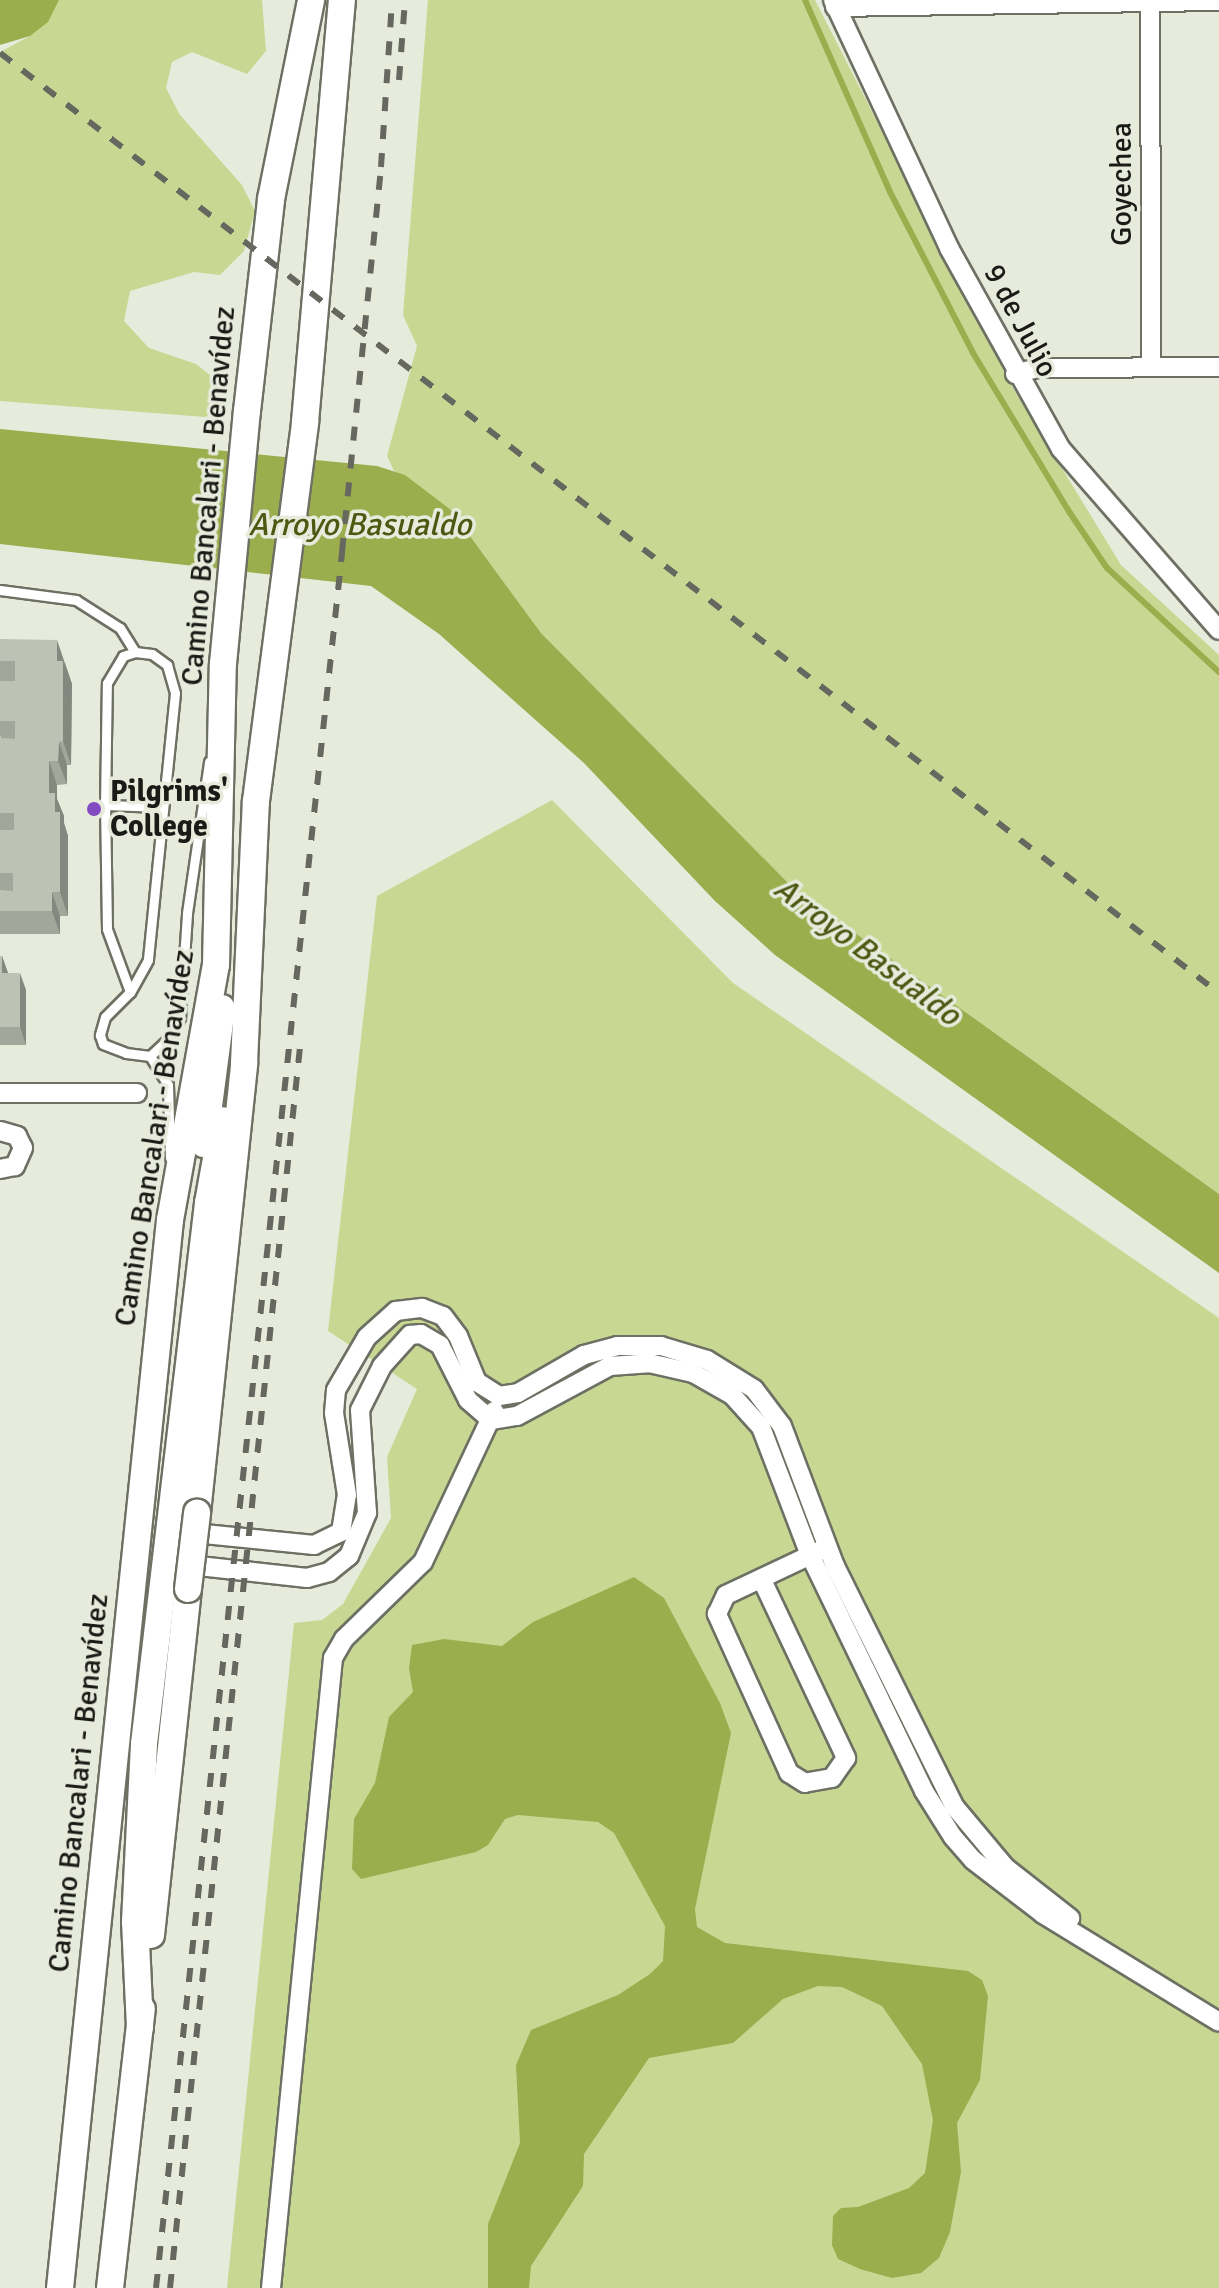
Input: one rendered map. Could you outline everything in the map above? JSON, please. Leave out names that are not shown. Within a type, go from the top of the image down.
[{"type":"main road","name":"Camino Bancalari - Benavídez","points":[[60,2288],[170,1220],[216,965],[223,664],[247,411],[271,199],[311,0]]},
{"type":"main road","points":[[110,2288],[197,1513],[247,996],[256,801],[305,422],[342,0]]},
{"type":"main road","points":[[76,2130],[94,2072],[144,1744],[184,1395],[191,1218],[223,1020],[216,965]]},
{"type":"main road","points":[[184,1395],[196,1331],[208,1203],[247,996]]},
{"type":"main road","points":[[140,2027],[135,1922],[144,1744]]},
{"type":"street","name":"Goyechea","points":[[1150,0],[1151,367]]},
{"type":"street","points":[[834,3],[1219,1]]},
{"type":"street","name":"9 de Julio","points":[[834,3],[882,113],[1015,374],[1061,449],[1219,630]]},
{"type":"street","points":[[1015,374],[1038,368],[1219,367]]},
{"type":"street","points":[[0,1093],[137,1093]]},
{"type":"street","points":[[0,1131],[17,1136],[23,1148],[19,1161],[1,1175]]},
{"type":"street","points":[[169,1530],[314,1545],[336,1537],[348,1515],[335,1399],[347,1366],[379,1322],[396,1311],[422,1308],[449,1321],[477,1382],[499,1396],[518,1393],[584,1355],[617,1346],[661,1346],[707,1360],[754,1389],[773,1411],[819,1551]]},
{"type":"street","points":[[165,1562],[307,1578],[336,1568],[357,1546],[367,1513],[358,1428],[371,1382],[400,1343],[421,1334],[440,1345],[468,1400],[491,1420],[517,1416],[610,1366],[649,1363],[693,1373],[732,1395],[761,1427],[924,1791],[953,1837],[1003,1884],[1219,2022]]},
{"type":"street","points":[[347,1366],[371,1382]]},
{"type":"street","points":[[271,2288],[333,1658],[344,1639],[423,1562],[491,1420],[499,1396]]},
{"type":"street","points":[[762,1580],[846,1758],[832,1778],[805,1783],[789,1773],[717,1614],[726,1595],[819,1551]]},
{"type":"lane","points":[[0,590],[76,600],[120,628],[135,652]]},
{"type":"lane","points":[[130,992],[107,929],[105,805],[107,683],[123,656],[135,652],[152,654],[173,678],[163,807],[148,960],[130,992],[105,1017],[100,1035],[103,1044],[114,1049],[150,1056],[168,1085],[170,1220]]},
{"type":"lane","points":[[150,1056],[175,1028],[185,991],[187,913],[223,664]]},
{"type":"lane","points":[[105,805],[163,807]]},
{"type":"shaded area","points":[[59,0],[262,0],[266,51],[247,74],[192,52],[172,62],[166,88],[180,115],[242,185],[255,211],[244,251],[220,275],[194,272],[130,291],[124,321],[149,348],[196,364],[221,384],[225,397],[218,412],[205,417],[0,401],[0,52],[30,36]]},
{"type":"shaded area","points":[[428,0],[815,0],[1013,388],[1121,565],[1219,655],[1219,1194],[794,889],[541,633],[451,510],[394,471],[387,456],[417,346],[403,315]]},
{"type":"shaded area","points":[[552,800],[733,983],[1219,1318],[1219,2288],[227,2288],[294,1623],[322,1620],[343,1604],[391,1518],[387,1457],[417,1389],[328,1331],[377,896]]},
{"type":"water","points":[[0,0],[59,0],[48,22],[30,36],[0,45]]},
{"type":"water","name":"Arroyo Basualdo","points":[[0,429],[377,466],[405,475],[451,510],[541,633],[794,889],[1219,1194],[1219,1273],[775,955],[715,901],[584,763],[439,634],[371,586],[0,544]]},
{"type":"water","points":[[634,1577],[664,1598],[720,1703],[731,1733],[695,1909],[697,1927],[725,1943],[968,1971],[982,1980],[988,1996],[980,2080],[957,2123],[961,2172],[950,2232],[939,2258],[921,2273],[892,2278],[860,2269],[838,2259],[832,2245],[833,2216],[841,2208],[858,2207],[909,2188],[925,2173],[933,2120],[922,2064],[882,2006],[842,1987],[818,1986],[783,1999],[733,2043],[649,2058],[584,2154],[583,2186],[531,2266],[529,2288],[488,2288],[488,2224],[520,2143],[516,2065],[531,2030],[618,1995],[650,1974],[663,1961],[665,1926],[614,1833],[598,1822],[518,1815],[505,1819],[488,1845],[476,1852],[361,1879],[352,1869],[354,1819],[375,1783],[389,1717],[413,1692],[409,1669],[412,1645],[444,1639],[502,1646],[533,1622]]},
{"type":"building","points":[[0,639],[57,640],[57,661],[63,661],[63,741],[59,742],[58,761],[49,761],[49,793],[55,793],[55,812],[60,812],[60,892],[52,892],[52,911],[0,911],[0,890],[13,891],[13,873],[0,873],[0,830],[14,830],[14,813],[0,813],[0,738],[15,739],[15,721],[0,721],[0,681],[15,681],[15,661],[0,661]]},
{"type":"building","points":[[0,956],[2,973],[20,973],[20,1027],[0,1027]]},
{"type":"waterway","points":[[805,0],[890,192],[973,353],[1070,513],[1107,568],[1219,672]]},
{"type":"railway","points":[[156,2288],[342,552],[381,167],[392,0]]},
{"type":"railway","points":[[399,80],[405,0]]},
{"type":"railway","points":[[0,53],[1219,993]]},
{"type":"railway","points":[[170,2288],[300,1047]]},
{"type":"place","name":"Pilgrims' College","points":[[94,809]]}]
